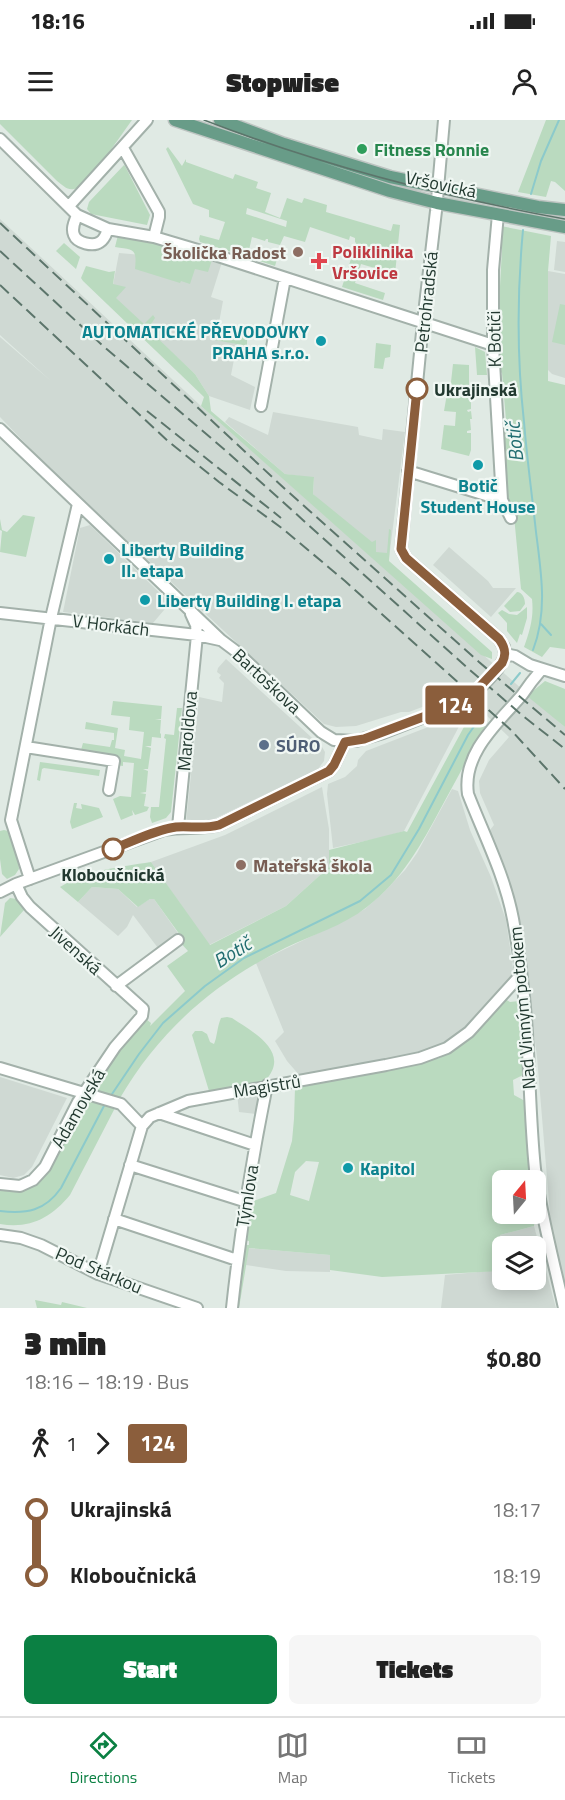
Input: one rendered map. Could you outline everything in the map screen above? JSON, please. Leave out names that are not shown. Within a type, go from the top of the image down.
[{"type":"main road","name":"Vršovická","points":[[175,120],[390,191],[437,203],[565,227]]},
{"type":"main road","name":"Vršovická","points":[[220,120],[305,151],[390,177],[538,207],[565,210]]},
{"type":"main road","points":[[235,141],[240,129]]},
{"type":"street","points":[[69,206],[147,120]]},
{"type":"street","name":"Petrohradská","points":[[444,120],[401,544],[406,558],[499,639],[505,654]]},
{"type":"street","points":[[0,139],[78,216],[108,229],[154,237],[493,345]]},
{"type":"street","points":[[123,148],[159,212],[154,237]]},
{"type":"street","name":"K Botiči","points":[[498,214],[493,270],[493,345],[502,500],[511,518]]},
{"type":"street","points":[[78,216],[73,230],[79,241],[92,244],[99,242],[104,238],[108,229]]},
{"type":"street","points":[[261,406],[285,278]]},
{"type":"street","name":"Bartoškova","points":[[0,429],[221,640],[237,652],[326,735],[334,740],[345,742]]},
{"type":"street","points":[[408,471],[502,500]]},
{"type":"street","points":[[30,879],[11,820],[51,618],[78,504]]},
{"type":"street","points":[[173,633],[181,631],[189,623],[190,616],[186,607]]},
{"type":"street","name":"Bartoškova","points":[[186,607],[194,619],[197,635]]},
{"type":"street","name":"V Horkách","points":[[0,613],[197,635],[221,640]]},
{"type":"street","name":"Maroldova","points":[[178,827],[197,635]]},
{"type":"street","points":[[0,892],[16,884],[164,830],[219,825],[329,771],[345,742],[374,736],[463,702],[496,670],[505,654],[565,676]]},
{"type":"street","name":"Nad Vinným potokem","points":[[542,669],[478,748],[470,767],[467,784],[468,794],[513,917],[522,978],[536,1171],[543,1216],[564,1308]]},
{"type":"street","points":[[26,747],[114,761],[110,790]]},
{"type":"street","name":"Jivenská","points":[[16,884],[30,907],[143,1009]]},
{"type":"street","points":[[116,986],[178,940]]},
{"type":"street","name":"Magistrů","points":[[142,1126],[148,1118],[188,1101],[386,1065],[420,1058],[447,1048],[469,1032],[516,980],[522,978]]},
{"type":"street","name":"Adamovská","points":[[0,1184],[20,1186],[33,1180],[45,1167],[84,1093],[115,1047],[142,1016],[143,1009]]},
{"type":"street","points":[[0,1068],[117,1102],[142,1126],[98,1274]]},
{"type":"street","name":"Týmlova","points":[[232,1308],[255,1145],[267,1085]]},
{"type":"street","points":[[159,1113],[255,1145]]},
{"type":"street","points":[[130,1165],[247,1202]]},
{"type":"street","points":[[114,1219],[237,1260]]},
{"type":"street","name":"Pod Stárkou","points":[[0,1235],[21,1238],[98,1274],[197,1308]]},
{"type":"shaded area","points":[[450,193],[565,216],[565,225],[452,202],[449,197]]},
{"type":"shaded area","points":[[0,219],[201,406],[565,727],[565,1288],[551,1226],[537,1057],[519,918],[511,887],[490,830],[494,825],[480,793],[479,781],[489,760],[509,737],[462,692],[409,712],[401,712],[356,726],[336,727],[324,724],[51,470],[0,417],[0,337],[51,381],[0,335]]},
{"type":"shaded area","points":[[557,241],[565,242],[565,272],[554,270]]},
{"type":"shaded area","points":[[119,253],[222,262],[211,297],[223,301],[216,339],[237,344],[231,375],[255,387],[250,410],[209,396],[195,374],[114,299],[113,285]]},
{"type":"shaded area","points":[[548,271],[565,274],[565,378],[552,374],[548,370]]},
{"type":"shaded area","points":[[273,412],[358,427],[359,435],[382,440],[383,429],[405,432],[388,566],[313,494],[314,478],[285,474],[225,422],[229,417],[268,435]]},
{"type":"shaded area","points":[[90,525],[170,603],[153,623],[63,612],[80,528]]},
{"type":"shaded area","points":[[449,547],[493,588],[516,588],[491,617],[433,565]]},
{"type":"shaded area","points":[[226,659],[322,747],[325,752],[324,761],[318,769],[214,819],[200,824],[186,823],[199,697],[222,702],[224,683],[217,672]]},
{"type":"shaded area","points":[[462,714],[464,717],[404,831],[333,848],[328,784],[345,777],[357,766],[358,760],[366,751]]},
{"type":"shaded area","name":"Mateřská škola","points":[[322,787],[329,829],[329,867],[286,906],[209,945],[151,862],[225,835]]},
{"type":"shaded area","points":[[452,789],[458,791],[470,830],[491,877],[506,920],[514,975],[489,1007],[460,1036],[428,1053],[300,1076],[287,1061],[275,1041],[284,1032],[256,963],[365,909],[405,870],[417,853]]},
{"type":"shaded area","points":[[92,887],[118,889],[137,907],[154,899],[180,936],[161,952],[133,915],[127,927],[118,936],[78,902]]},
{"type":"shaded area","points":[[0,1077],[67,1098],[32,1167],[24,1175],[13,1178],[0,1175]]},
{"type":"shaded area","points":[[262,1090],[257,1114],[239,1112],[237,1093]]},
{"type":"shaded area","points":[[534,1226],[537,1236],[500,1236]]},
{"type":"shaded area","points":[[248,1248],[330,1255],[330,1272],[286,1271],[246,1265]]},
{"type":"shaded area","points":[[492,1271],[492,1290],[546,1290],[546,1271],[556,1308],[441,1308],[445,1275]]},
{"type":"green space","points":[[0,120],[132,120],[110,151],[77,188],[71,189],[57,181],[0,124]]},
{"type":"green space","points":[[546,120],[565,120],[565,191],[551,181],[546,197],[518,192]]},
{"type":"green space","points":[[168,147],[182,166],[186,159],[186,162],[233,179],[235,174],[258,182],[256,188],[271,193],[265,212],[280,218],[287,198],[302,203],[304,198],[327,205],[326,212],[391,231],[393,224],[400,225],[395,274],[361,264],[355,283],[385,293],[383,300],[342,287],[356,243],[355,238],[350,236],[349,240],[310,227],[305,242],[284,236],[280,245],[268,242],[268,239],[265,241],[252,237],[249,250],[277,259],[275,266],[200,242],[200,235],[219,240],[225,222],[209,217],[209,210],[193,204],[166,149]],"holes":[[[247,208],[287,221],[286,227],[246,214]]]},
{"type":"green space","points":[[124,165],[150,215],[147,225],[91,214],[87,209],[89,202]]},
{"type":"green space","points":[[501,226],[551,236],[548,271],[548,381],[565,385],[565,649],[550,647],[542,657],[524,647],[531,623],[532,599],[521,589],[514,516],[508,496],[500,430],[507,432],[502,373],[498,370],[497,342]]},
{"type":"green space","points":[[118,235],[156,243],[212,260],[208,272],[195,269],[190,284],[135,269],[133,251],[115,247]]},
{"type":"green space","points":[[64,243],[80,257],[76,269],[56,251]]},
{"type":"green space","points":[[86,266],[109,272],[115,271],[113,284],[126,287],[116,298],[144,324],[153,315],[155,318],[148,329],[195,374],[209,396],[211,411],[285,474],[314,477],[313,494],[372,542],[376,540],[376,552],[387,553],[389,529],[391,530],[389,561],[492,652],[492,659],[481,655],[201,406],[204,397],[83,281],[81,278]]},
{"type":"green space","points":[[560,304],[565,305],[565,345],[552,342]]},
{"type":"green space","points":[[218,326],[243,331],[243,336],[247,337],[247,346],[215,340]]},
{"type":"green space","points":[[376,343],[391,345],[390,357],[385,358],[383,369],[374,368]]},
{"type":"green space","points":[[475,347],[485,352],[487,375],[477,375]]},
{"type":"green space","points":[[453,364],[469,365],[467,390],[471,389],[471,409],[467,410],[471,411],[472,419],[470,419],[471,430],[467,431],[471,433],[469,456],[441,449],[444,425],[455,426],[456,412],[444,411]]},
{"type":"green space","points":[[23,515],[35,517],[26,557],[0,552],[2,531],[0,530],[0,519],[2,530],[7,532]]},
{"type":"green space","points":[[517,592],[523,596],[525,604],[520,611],[510,612],[504,606]]},
{"type":"green space","points":[[527,607],[527,618],[517,643],[507,631],[507,623],[498,613],[502,610],[517,615]]},
{"type":"green space","points":[[545,681],[565,689],[565,727],[527,696]]},
{"type":"green space","points":[[113,701],[162,706],[161,719],[155,719],[161,720],[161,738],[152,737],[151,746],[145,746],[151,748],[148,769],[143,769],[148,771],[146,792],[140,793],[146,794],[144,806],[149,807],[147,811],[135,815],[132,810],[133,815],[121,820],[113,799],[120,796],[131,797],[134,763],[123,762],[123,766],[108,764],[109,754],[81,750],[83,743],[110,747],[114,740],[114,733],[85,729],[86,722],[118,728],[115,748],[125,750],[124,756],[141,759],[144,732],[129,730],[130,717],[111,715]]},
{"type":"green space","points":[[177,708],[182,708],[171,812],[166,818],[152,823],[151,807],[159,807],[166,739],[164,738],[165,734],[174,735]]},
{"type":"green space","points":[[471,714],[485,726],[418,848],[401,873],[379,897],[348,920],[285,948],[212,993],[171,1030],[136,1073],[120,1098],[99,1092],[90,1084],[142,1016],[151,1023],[150,1026],[185,991],[167,966],[188,951],[178,940],[180,935],[154,899],[138,907],[118,889],[92,887],[78,902],[60,887],[93,873],[151,862],[210,945],[286,906],[329,867],[329,850],[407,832]]},
{"type":"green space","points":[[40,762],[100,770],[99,776],[44,768],[40,781],[37,780]]},
{"type":"green space","points":[[74,803],[77,803],[76,808],[82,809],[81,804],[99,808],[103,817],[72,829],[70,822]]},
{"type":"green space","points":[[0,831],[8,831],[18,856],[19,869],[15,875],[7,879],[2,874],[0,859]]},
{"type":"green space","points":[[10,898],[17,899],[24,910],[0,937],[5,903]]},
{"type":"green space","points":[[505,999],[510,1002],[519,1001],[523,1075],[513,1080],[514,1095],[525,1101],[530,1170],[492,1170],[492,1224],[534,1224],[534,1226],[500,1236],[492,1236],[492,1271],[382,1277],[330,1270],[330,1255],[249,1248],[239,1308],[231,1308],[242,1245],[249,1245],[249,1241],[243,1240],[253,1201],[276,1193],[292,1141],[295,1088],[440,1058],[464,1041]],"holes":[[[306,1161],[319,1162],[309,1201],[290,1195],[295,1172]]]},
{"type":"green space","points":[[227,1017],[259,1036],[266,1044],[272,1052],[274,1061],[272,1071],[265,1081],[209,1091],[192,1035],[195,1031],[202,1031],[214,1044],[221,1018]]},
{"type":"green space","points":[[81,1097],[116,1106],[70,1195],[55,1210],[39,1220],[21,1225],[0,1224],[0,1185],[33,1180]]},
{"type":"green space","points":[[35,1300],[61,1305],[62,1302],[87,1308],[37,1308]]},
{"type":"waterway","name":"Botič","points":[[531,194],[541,161],[559,120]]},
{"type":"waterway","name":"Botič","points":[[523,230],[519,302],[520,374],[542,591],[538,635],[533,650]]},
{"type":"waterway","points":[[541,624],[551,635]]},
{"type":"waterway","name":"Botič","points":[[511,684],[520,673]]},
{"type":"waterway","name":"Botič","points":[[110,1097],[163,1023],[205,986],[244,958],[360,901],[391,875],[419,829],[468,735],[482,715]]},
{"type":"waterway","name":"Botič","points":[[0,1211],[19,1212],[35,1209],[55,1196],[105,1104]]},
{"type":"tram line","points":[[204,120],[293,152],[382,178],[427,190],[565,219]]},
{"type":"railway","points":[[0,223],[285,489],[479,662],[565,735]]},
{"type":"railway","points":[[0,251],[102,345],[225,450],[471,671],[565,749]]},
{"type":"railway","points":[[0,285],[169,442],[283,529],[345,581],[511,730],[565,789]]},
{"type":"railway","points":[[147,411],[281,518]]},
{"type":"bus line","name":"124","points":[[113,849],[164,830],[178,827],[210,828],[219,825],[329,771],[345,742],[364,739],[463,702],[502,663],[505,650],[499,639],[406,558],[401,549],[417,389]]},
{"type":"place","name":"Fitness Ronnie","points":[[362,149]]},
{"type":"place","name":"Školička Radost","points":[[298,252]]},
{"type":"place","name":"Poliklinika Vršovice","points":[[319,261]]},
{"type":"place","name":"AUTOMATICKÉ PŘEVODOVKY PRAHA s.r.o.","points":[[321,341]]},
{"type":"place","name":"Ukrajinská","points":[[417,389]]},
{"type":"place","name":"Botič Student House","points":[[478,465]]},
{"type":"place","name":"Liberty Building II. etapa","points":[[109,559]]},
{"type":"place","name":"Liberty Building I. etapa","points":[[145,600]]},
{"type":"place","name":"SÚRO","points":[[264,745]]},
{"type":"place","name":"Kloboučnická","points":[[113,849]]},
{"type":"place","name":"Mateřská škola","points":[[241,865]]},
{"type":"place","name":"Kapitol","points":[[348,1168]]}]
